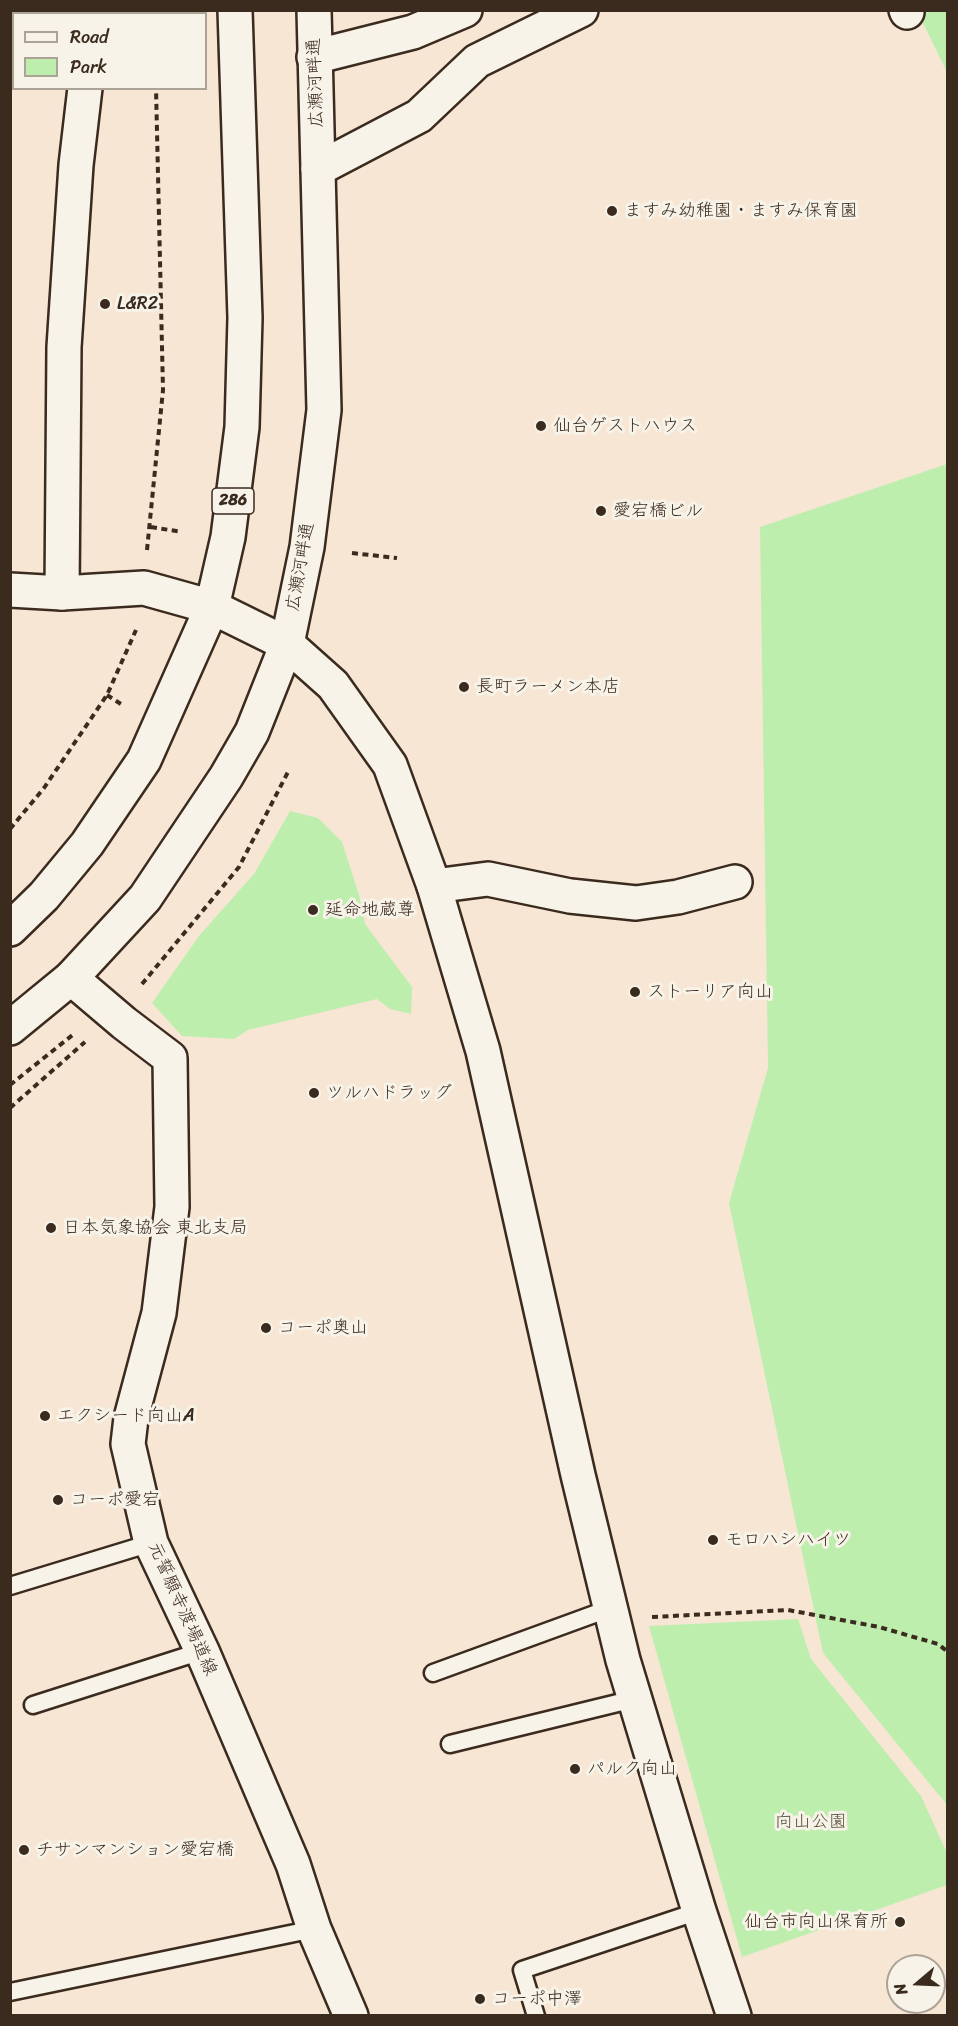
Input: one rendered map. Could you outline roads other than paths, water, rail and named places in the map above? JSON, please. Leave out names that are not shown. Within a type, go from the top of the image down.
[{"type":"main road","name":"286","points":[[10,929],[44,896],[87,844],[144,760],[212,607],[228,537],[242,427],[245,318],[236,10]]},
{"type":"main road","name":"広瀬河畔通","points":[[10,1028],[71,978],[145,898],[226,777],[252,732],[287,644],[307,547],[324,410],[314,10]]},
{"type":"main road","points":[[314,57],[413,32],[465,10]]},
{"type":"main road","points":[[318,169],[420,116],[477,61],[581,10]]},
{"type":"main road","points":[[62,593],[64,347],[76,165],[85,90]]},
{"type":"main road","points":[[10,590],[62,593],[144,588],[212,607],[287,644],[333,685],[390,765],[434,886],[483,1051],[610,1608],[634,1699],[734,2016]]},
{"type":"main road","points":[[434,886],[488,879],[570,896],[636,903],[678,897],[735,882]]},
{"type":"main road","name":"元誓願寺渡場道線","points":[[71,978],[170,1058],[172,1207],[159,1313],[130,1418],[128,1444],[151,1543],[202,1651],[293,1864],[314,1929],[351,2016]]},
{"type":"lane","points":[[10,1586],[151,1543]]},
{"type":"lane","points":[[433,1673],[610,1608]]},
{"type":"lane","points":[[33,1705],[202,1651]]},
{"type":"lane","points":[[450,1744],[634,1699]]},
{"type":"lane","points":[[536,2016],[522,1970],[699,1911]]},
{"type":"lane","points":[[10,1992],[314,1929]]},
{"type":"place","name":"ますみ幼稚園・ますみ保育園","points":[[612,211]]},
{"type":"place","name":"L&R2","points":[[105,304]]},
{"type":"place","name":"仙台ゲストハウス","points":[[541,426]]},
{"type":"place","name":"愛宕橋ビル","points":[[601,511]]},
{"type":"place","name":"長町ラーメン本店","points":[[464,687]]},
{"type":"place","name":"延命地蔵尊","points":[[313,910]]},
{"type":"place","name":"ストーリア向山","points":[[635,992]]},
{"type":"place","name":"ツルハドラッグ","points":[[314,1093]]},
{"type":"place","name":"日本気象協会 東北支局","points":[[51,1228]]},
{"type":"place","name":"コーポ奥山","points":[[266,1328]]},
{"type":"place","name":"エクシード向山A","points":[[45,1416]]},
{"type":"place","name":"コーポ愛宕","points":[[58,1500]]},
{"type":"place","name":"モロハシハイツ","points":[[713,1540]]},
{"type":"place","name":"パルク向山","points":[[575,1769]]},
{"type":"place","name":"チサンマンション愛宕橋","points":[[24,1850]]},
{"type":"place","name":"仙台市向山保育所","points":[[900,1922]]},
{"type":"place","name":"コーポ中澤","points":[[480,1999]]},
{"type":"park label","name":"向山公園","points":[[811,1822]]}]
